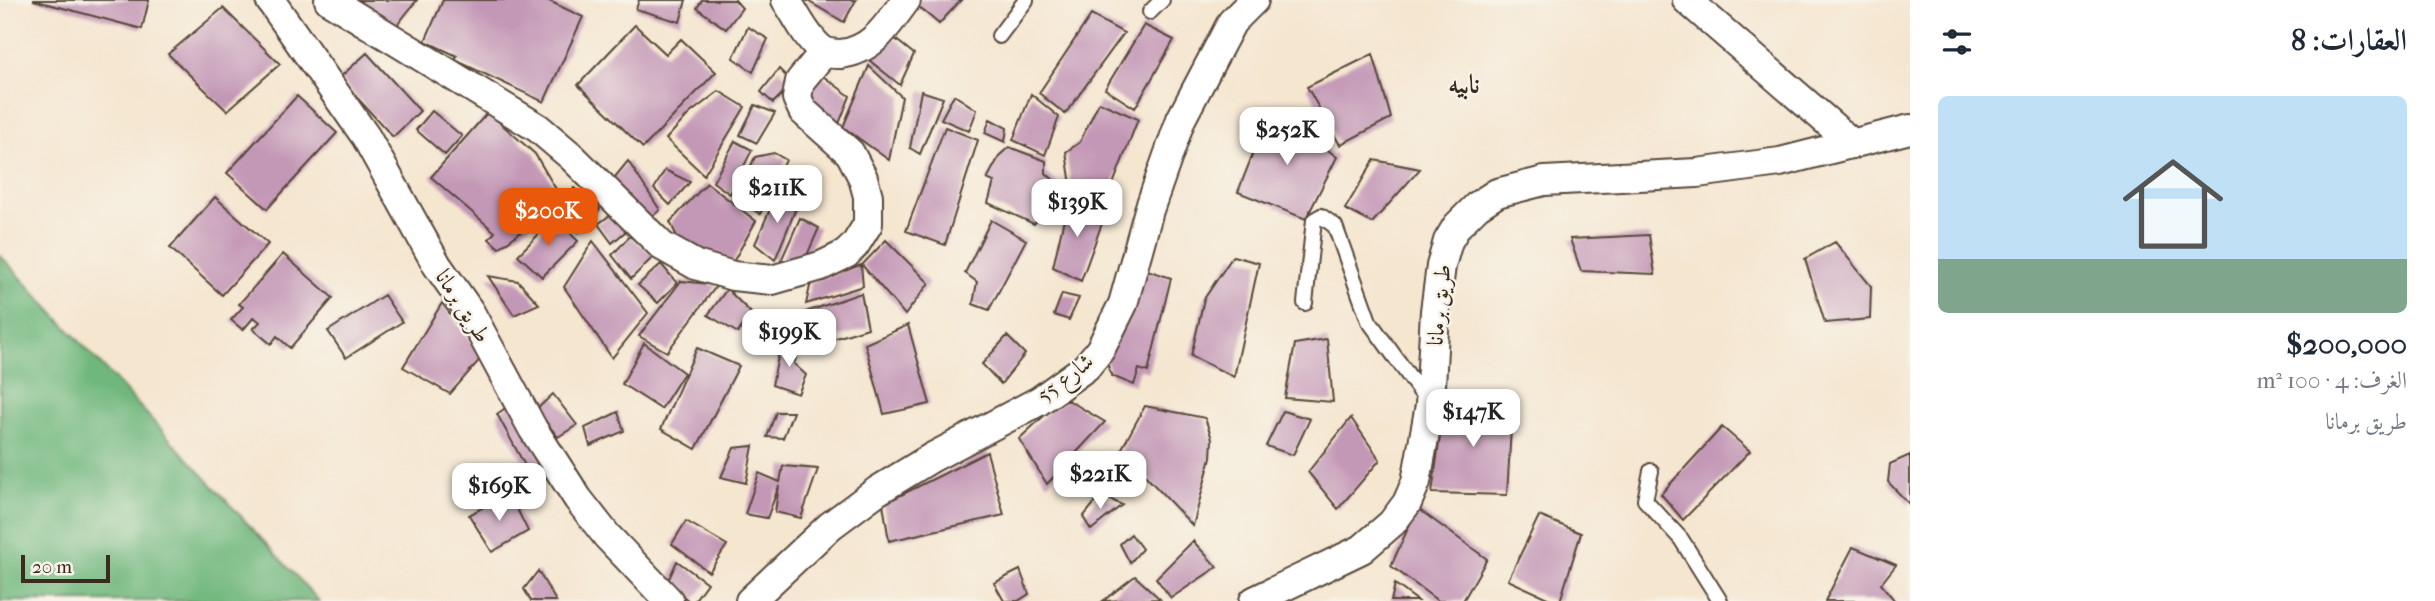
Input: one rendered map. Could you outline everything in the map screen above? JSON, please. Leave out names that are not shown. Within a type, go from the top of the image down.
[{"type":"street","name":"طريق برمانا","points":[[270,0],[366,137],[437,265],[470,312],[533,429],[579,499],[607,537],[669,601]]},
{"type":"street","points":[[329,0],[538,128],[571,156],[662,246],[696,264],[733,276],[772,280],[821,266],[846,254],[868,224],[868,196],[863,178],[850,153],[803,111],[797,98],[800,82],[824,52]]},
{"type":"street","points":[[786,0],[810,38],[824,52],[836,54],[864,48],[880,35],[906,0]]},
{"type":"street","name":"شارع 55","points":[[750,601],[830,526],[877,491],[931,458],[1039,401],[1086,368],[1100,350],[1123,304],[1149,210],[1181,119],[1232,22],[1254,0]]},
{"type":"street","points":[[1687,0],[1853,144]]},
{"type":"street","name":"طريق برمانا","points":[[1254,601],[1362,549],[1392,523],[1407,503],[1416,482],[1430,405],[1435,311],[1441,266],[1448,241],[1457,226],[1477,206],[1497,192],[1544,181],[1697,173],[1752,166],[1780,162],[1910,129]]},
{"type":"lane","points":[[999,36],[1026,0]]},
{"type":"lane","points":[[1150,12],[1163,0]]},
{"type":"lane","points":[[1305,303],[1314,220],[1321,216],[1335,226],[1369,321],[1430,405]]},
{"type":"lane","points":[[1651,471],[1645,500],[1681,539],[1720,601]]},
{"type":"green space","points":[[0,255],[319,601],[0,601]]},
{"type":"building","points":[[33,0],[149,0],[142,29]]},
{"type":"building","points":[[343,0],[417,0],[394,29]]},
{"type":"building","points":[[443,0],[547,0],[583,17],[544,102],[455,60],[457,56],[425,41]]},
{"type":"building","points":[[639,0],[686,0],[680,22],[636,9]]},
{"type":"building","points":[[702,0],[735,0],[742,8],[726,29],[697,8]]},
{"type":"building","points":[[806,0],[856,0],[844,22]]},
{"type":"building","points":[[961,0],[939,24],[913,2]]},
{"type":"building","points":[[223,8],[280,64],[227,111],[168,54]]},
{"type":"building","points":[[1091,15],[1124,33],[1065,114],[1039,93]]},
{"type":"building","points":[[635,25],[666,54],[681,39],[716,72],[643,148],[578,85]]},
{"type":"building","points":[[1144,25],[1174,40],[1135,108],[1105,89]]},
{"type":"building","points":[[748,27],[768,39],[753,72],[733,58]]},
{"type":"building","points":[[889,34],[914,54],[900,85],[869,60]]},
{"type":"building","points":[[367,53],[420,111],[393,137],[339,78]]},
{"type":"building","points":[[1373,54],[1391,118],[1340,145],[1307,87]]},
{"type":"building","points":[[869,66],[902,97],[889,160],[843,127]]},
{"type":"building","points":[[779,69],[793,83],[773,103],[761,92]]},
{"type":"building","points":[[816,71],[850,96],[838,126],[801,96]]},
{"type":"building","points":[[719,91],[745,107],[704,175],[666,139],[689,114]]},
{"type":"building","points":[[921,91],[943,98],[920,154],[910,148]]},
{"type":"building","points":[[1031,94],[1059,117],[1045,155],[1013,140]]},
{"type":"building","points":[[954,95],[977,110],[969,131],[941,119]]},
{"type":"building","points":[[297,96],[337,133],[267,209],[227,173]]},
{"type":"building","points":[[1099,102],[1138,119],[1107,200],[1071,185],[1066,152],[1080,142]]},
{"type":"building","points":[[755,105],[775,113],[757,143],[740,135]]},
{"type":"building","points":[[1271,107],[1337,157],[1306,219],[1238,192]]},
{"type":"building","points":[[432,111],[462,136],[445,155],[416,130]]},
{"type":"building","points":[[488,112],[535,154],[563,201],[499,248],[489,239],[495,232],[431,177]]},
{"type":"building","points":[[990,119],[1007,128],[1005,142],[985,133]]},
{"type":"building","points":[[945,127],[978,140],[945,245],[906,231]]},
{"type":"building","points":[[735,141],[752,150],[730,194],[713,182]]},
{"type":"building","points":[[1009,147],[1046,161],[1046,173],[1062,188],[1034,224],[988,203],[994,182],[987,179],[1000,155]]},
{"type":"building","points":[[774,153],[786,160],[760,214],[736,198],[755,157]]},
{"type":"building","points":[[1374,160],[1420,169],[1372,223],[1345,209]]},
{"type":"building","points":[[628,161],[660,210],[645,222],[610,183]]},
{"type":"building","points":[[665,170],[690,182],[670,205],[654,189]]},
{"type":"building","points":[[707,183],[756,221],[728,271],[681,245],[670,222]]},
{"type":"building","points":[[574,188],[600,209],[578,233],[561,212]]},
{"type":"building","points":[[777,193],[799,201],[775,260],[755,244]]},
{"type":"building","points":[[215,197],[268,244],[222,295],[170,248]]},
{"type":"building","points":[[1069,197],[1105,215],[1081,281],[1053,267]]},
{"type":"building","points":[[613,213],[626,231],[612,243],[598,224]]},
{"type":"building","points":[[555,218],[578,241],[542,277],[518,255]]},
{"type":"building","points":[[800,218],[819,228],[801,269],[780,263]]},
{"type":"building","points":[[991,220],[1026,240],[989,310],[973,304],[977,282],[965,273]]},
{"type":"building","points":[[1649,235],[1655,274],[1581,271],[1570,239]]},
{"type":"building","points":[[630,236],[654,256],[631,279],[612,255]]},
{"type":"building","points":[[886,240],[929,283],[905,315],[862,265]]},
{"type":"building","points":[[593,241],[648,313],[612,358],[564,287]]},
{"type":"building","points":[[1835,242],[1871,286],[1870,319],[1825,323],[1805,259]]},
{"type":"building","points":[[283,254],[333,298],[290,348],[277,336],[271,344],[253,329],[260,322],[254,317],[243,330],[231,320],[243,307],[239,304]]},
{"type":"building","points":[[1233,256],[1259,263],[1234,377],[1191,356],[1204,299]]},
{"type":"building","points":[[661,264],[677,283],[658,303],[638,285]]},
{"type":"building","points":[[861,265],[863,286],[806,304],[811,282]]},
{"type":"building","points":[[1144,269],[1171,278],[1148,372],[1139,369],[1134,385],[1112,376],[1105,358]]},
{"type":"building","points":[[488,276],[518,281],[539,304],[514,315]]},
{"type":"building","points":[[681,281],[717,285],[667,352],[639,336]]},
{"type":"building","points":[[727,289],[751,313],[738,333],[708,315]]},
{"type":"building","points":[[861,293],[868,328],[811,346],[803,313]]},
{"type":"building","points":[[1062,294],[1079,298],[1069,320],[1054,315]]},
{"type":"building","points":[[384,295],[402,322],[346,358],[328,331]]},
{"type":"building","points":[[442,303],[482,357],[450,394],[403,367]]},
{"type":"building","points":[[908,325],[930,404],[884,414],[865,344]]},
{"type":"building","points":[[1007,336],[1025,354],[1001,384],[982,364]]},
{"type":"building","points":[[1327,339],[1333,402],[1285,398],[1295,344]]},
{"type":"building","points":[[801,342],[794,364],[806,375],[798,394],[772,385],[781,343]]},
{"type":"building","points":[[644,343],[684,373],[661,409],[622,384]]},
{"type":"building","points":[[697,348],[739,366],[696,449],[661,429]]},
{"type":"building","points":[[1446,393],[1512,411],[1507,495],[1432,493]]},
{"type":"building","points":[[553,394],[577,425],[558,437],[536,410]]},
{"type":"building","points":[[1068,400],[1105,422],[1047,484],[1019,439],[1048,412]]},
{"type":"building","points":[[511,404],[542,461],[528,471],[497,414]]},
{"type":"building","points":[[1145,406],[1205,418],[1212,439],[1211,457],[1193,526],[1121,450]]},
{"type":"building","points":[[1283,411],[1310,419],[1293,455],[1266,446]]},
{"type":"building","points":[[618,412],[624,431],[590,446],[585,428]]},
{"type":"building","points":[[776,412],[793,412],[783,438],[767,437]]},
{"type":"building","points":[[1351,418],[1380,460],[1338,509],[1308,472]]},
{"type":"building","points":[[1722,427],[1750,451],[1683,520],[1661,494]]},
{"type":"building","points":[[753,446],[746,483],[721,477],[734,448]]},
{"type":"building","points":[[987,452],[1004,515],[889,541],[883,504]]},
{"type":"building","points":[[1910,455],[1910,505],[1888,482],[1890,464]]},
{"type":"building","points":[[783,466],[818,469],[801,518],[775,512],[779,486],[767,518],[745,514],[759,473],[780,482]]},
{"type":"building","points":[[509,493],[528,531],[492,552],[469,515]]},
{"type":"building","points":[[1101,495],[1122,505],[1091,530],[1083,517]]},
{"type":"building","points":[[1417,508],[1487,559],[1463,601],[1438,601],[1391,566]]},
{"type":"building","points":[[1539,516],[1581,533],[1560,601],[1554,601],[1508,580]]},
{"type":"building","points":[[686,521],[727,545],[709,572],[672,544]]},
{"type":"building","points":[[1131,534],[1142,549],[1130,563],[1120,544]]},
{"type":"building","points":[[1193,541],[1217,567],[1171,598],[1156,578]]},
{"type":"building","points":[[1853,547],[1896,565],[1881,584],[1895,601],[1825,601]]},
{"type":"building","points":[[677,561],[707,583],[694,601],[689,601],[667,583]]},
{"type":"building","points":[[1020,570],[1029,594],[1018,601],[1004,601],[994,583]]},
{"type":"building","points":[[538,571],[556,601],[531,601],[524,589]]},
{"type":"building","points":[[1135,576],[1160,599],[1103,601]]},
{"type":"building","points":[[1395,584],[1418,601],[1391,601]]},
{"type":"district","name":"نابيه","points":[[1464,84]]}]
